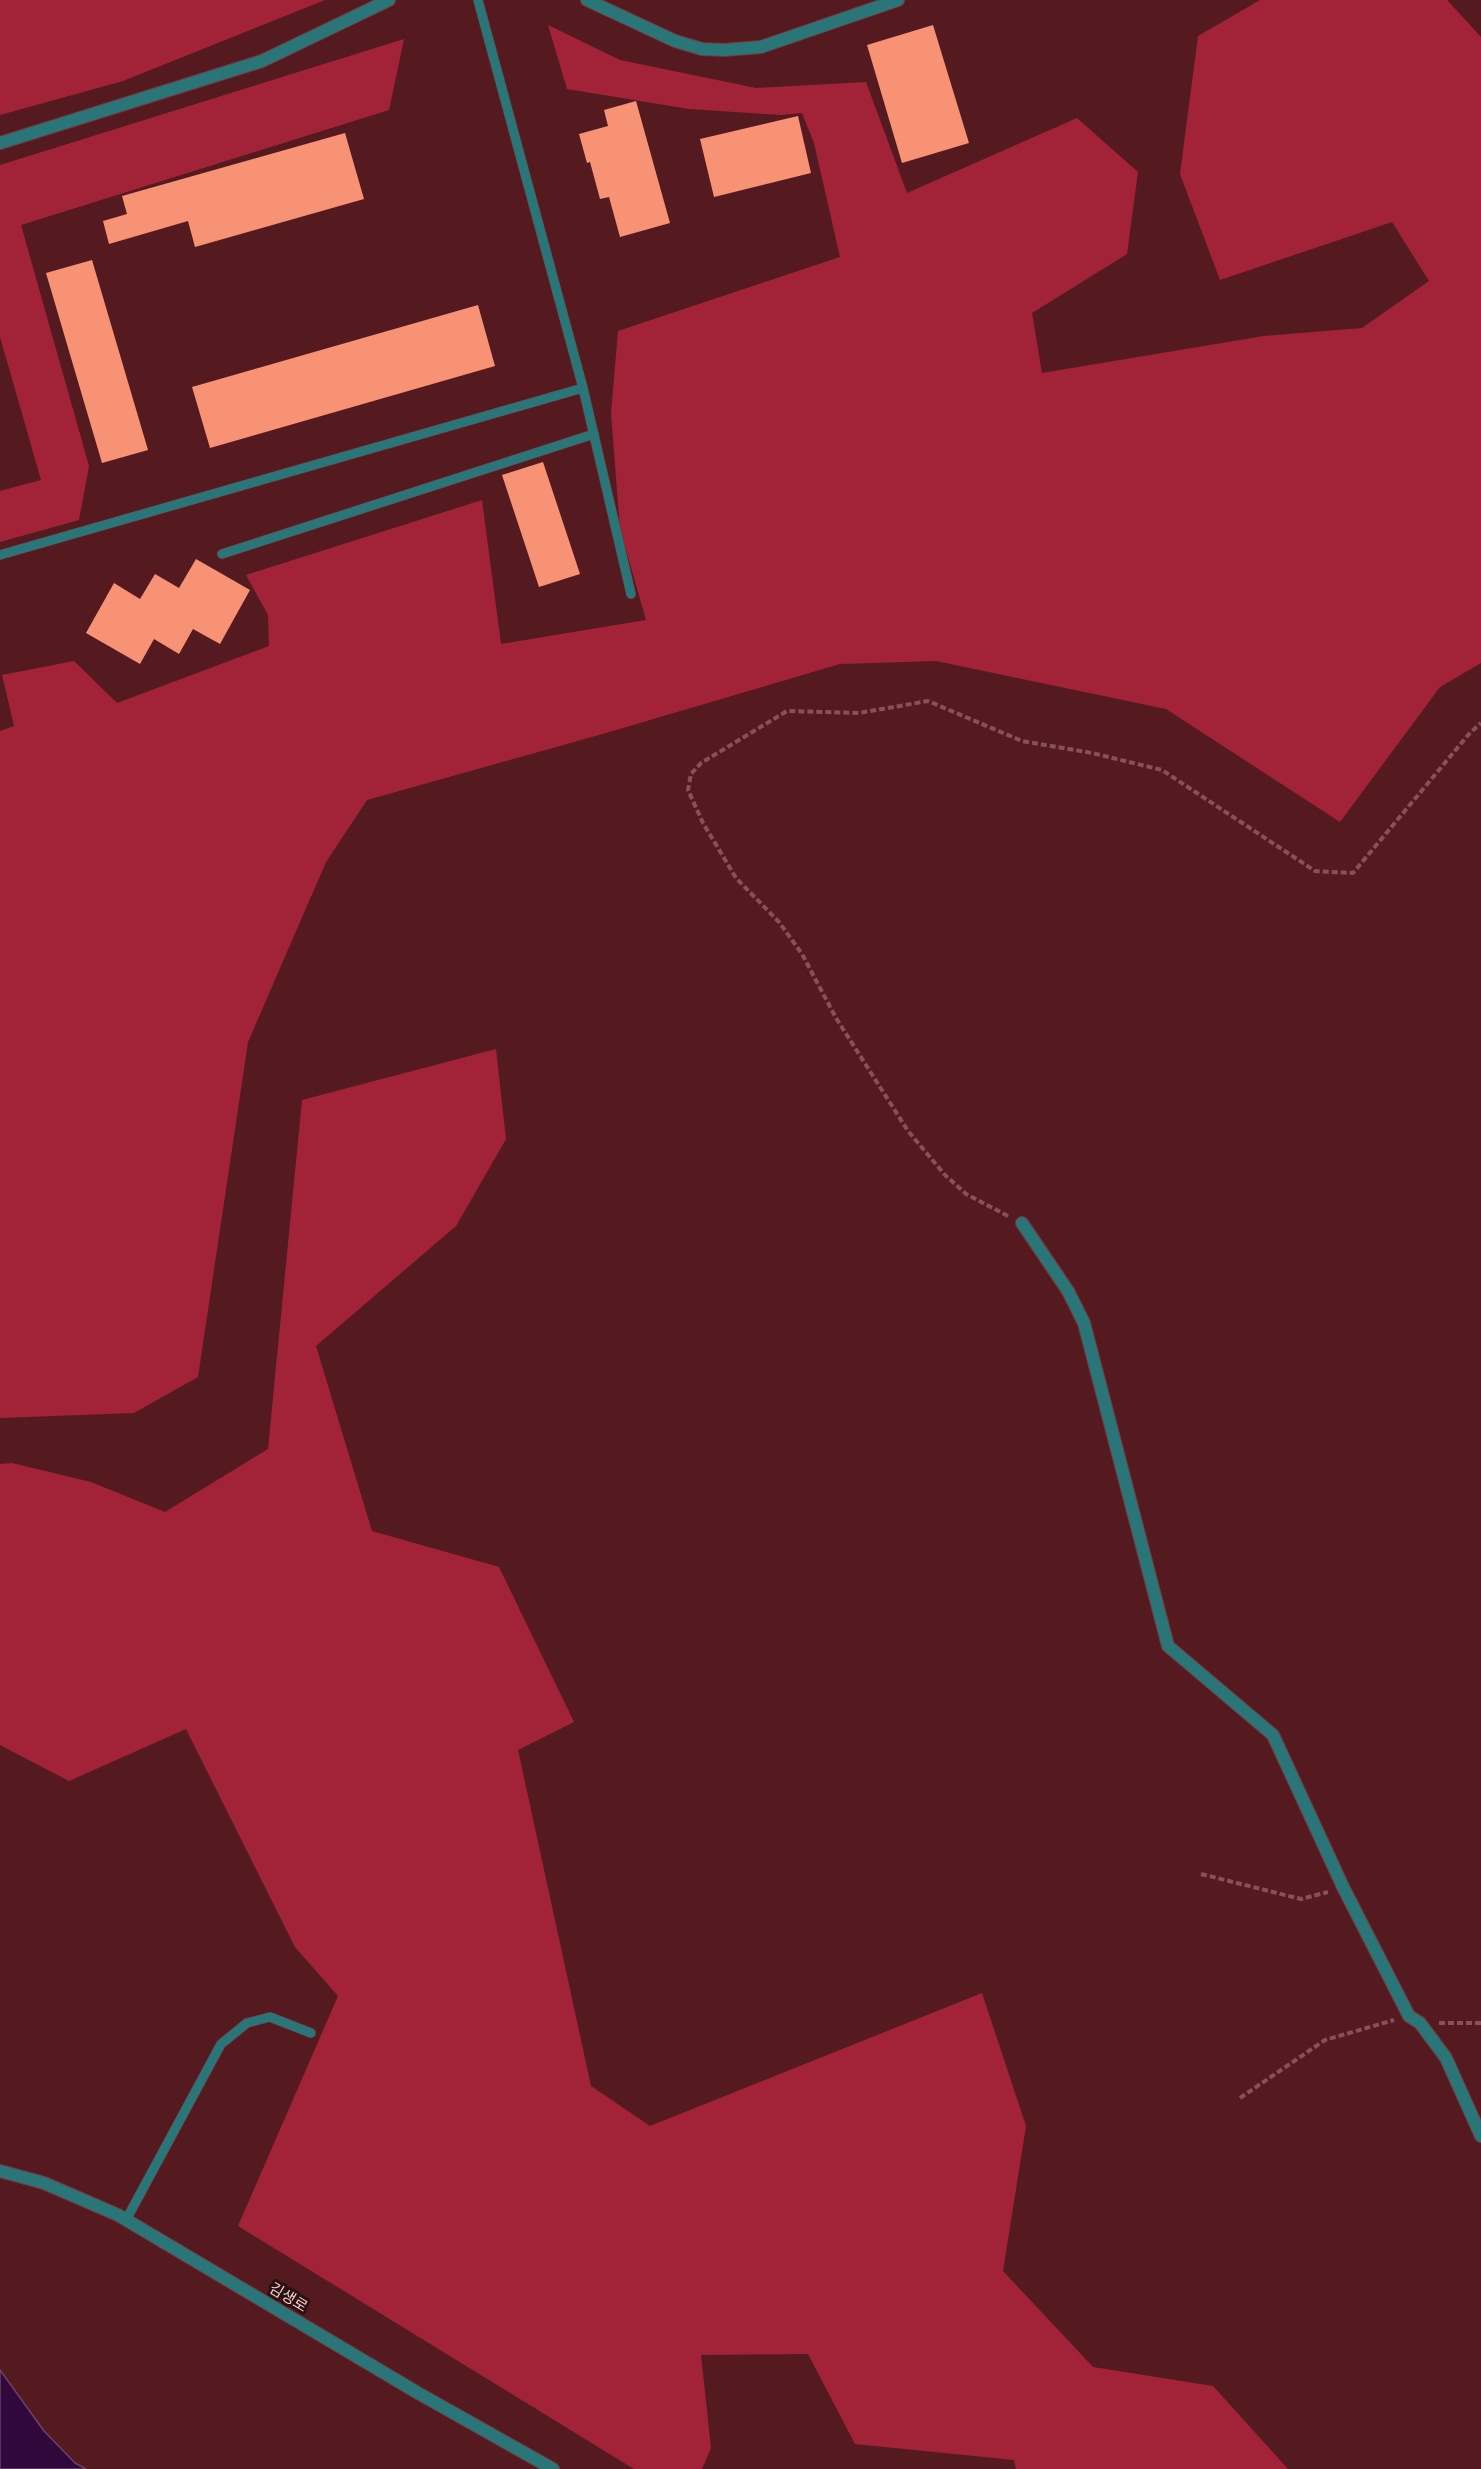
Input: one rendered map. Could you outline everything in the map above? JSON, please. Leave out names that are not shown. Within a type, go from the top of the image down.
[{"type":"street","points":[[0,143],[262,61],[389,0]]},
{"type":"street","points":[[587,0],[675,41],[702,49],[724,50],[760,47],[898,0]]},
{"type":"street","points":[[1022,1223],[1068,1291],[1084,1323],[1168,1646],[1272,1735],[1343,1887],[1409,2016],[1420,2023],[1446,2058],[1481,2136]]},
{"type":"street","name":"김생로","points":[[0,2171],[44,2183],[126,2220],[418,2393],[553,2469]]},
{"type":"lane","points":[[478,0],[583,388],[632,594]]},
{"type":"lane","points":[[0,555],[583,388]]},
{"type":"lane","points":[[222,554],[594,434]]},
{"type":"lane","points":[[126,2220],[221,2044],[247,2023],[270,2017],[311,2033]]},
{"type":"path","points":[[1022,1223],[966,1194],[945,1175],[908,1131],[836,1018],[802,954],[779,922],[736,878],[703,824],[688,790],[691,774],[701,763],[787,711],[859,713],[928,701],[1022,741],[1092,753],[1162,770],[1315,871],[1353,873],[1469,734],[1481,723]]},
{"type":"path","points":[[1201,1874],[1301,1899],[1343,1887]]},
{"type":"path","points":[[1240,2098],[1325,2040],[1409,2016]]},
{"type":"path","points":[[1420,2023],[1481,2023]]},
{"type":"shaded area","points":[[0,0],[325,0],[123,81],[0,115]]},
{"type":"shaded area","points":[[1260,0],[1447,0],[1481,37],[1481,663],[1440,687],[1340,822],[1166,709],[936,661],[840,664],[367,800],[326,862],[248,1042],[198,1377],[134,1413],[0,1418],[0,731],[14,726],[2,675],[74,661],[117,703],[269,646],[268,615],[246,575],[482,500],[501,644],[646,620],[620,529],[611,413],[618,331],[840,257],[814,143],[802,113],[780,115],[689,109],[567,89],[548,25],[620,60],[756,88],[866,82],[907,193],[1077,118],[1138,172],[1127,254],[1032,313],[1042,373],[1264,336],[1362,328],[1429,281],[1392,222],[1220,280],[1180,174],[1198,36]]},
{"type":"shaded area","points":[[404,39],[389,110],[21,225],[89,466],[79,520],[0,542],[0,491],[41,480],[0,337],[0,165]]},
{"type":"shaded area","points":[[496,1049],[506,1139],[456,1226],[316,1346],[372,1531],[499,1567],[574,1722],[518,1750],[591,2086],[650,2126],[982,1993],[1026,2126],[1003,2271],[1093,2367],[1213,2386],[1288,2469],[1016,2469],[1014,2460],[855,2444],[808,2354],[701,2355],[711,2448],[702,2469],[634,2469],[238,2226],[338,1996],[295,1947],[186,1729],[69,1781],[0,1745],[0,1464],[12,1463],[91,1482],[165,1512],[268,1449],[302,1100]]},
{"type":"shaded area","points":[[0,2370],[44,2431],[75,2463],[86,2469],[0,2469]]},
{"type":"building","points":[[933,25],[969,143],[902,163],[867,45]]},
{"type":"building","points":[[636,101],[670,223],[620,237],[609,197],[600,199],[590,162],[587,163],[579,134],[608,126],[604,110]]},
{"type":"building","points":[[798,116],[811,173],[714,197],[700,139]]},
{"type":"building","points":[[345,133],[364,199],[195,247],[188,221],[109,244],[103,221],[127,214],[122,196]]},
{"type":"building","points":[[92,260],[148,450],[102,463],[46,273]]},
{"type":"building","points":[[478,305],[495,366],[210,448],[192,387]]},
{"type":"building","points":[[543,462],[580,574],[539,587],[502,475]]},
{"type":"building","points":[[196,559],[250,590],[220,644],[193,629],[179,654],[154,639],[140,664],[86,633],[114,583],[140,599],[155,574],[179,588]]}]
